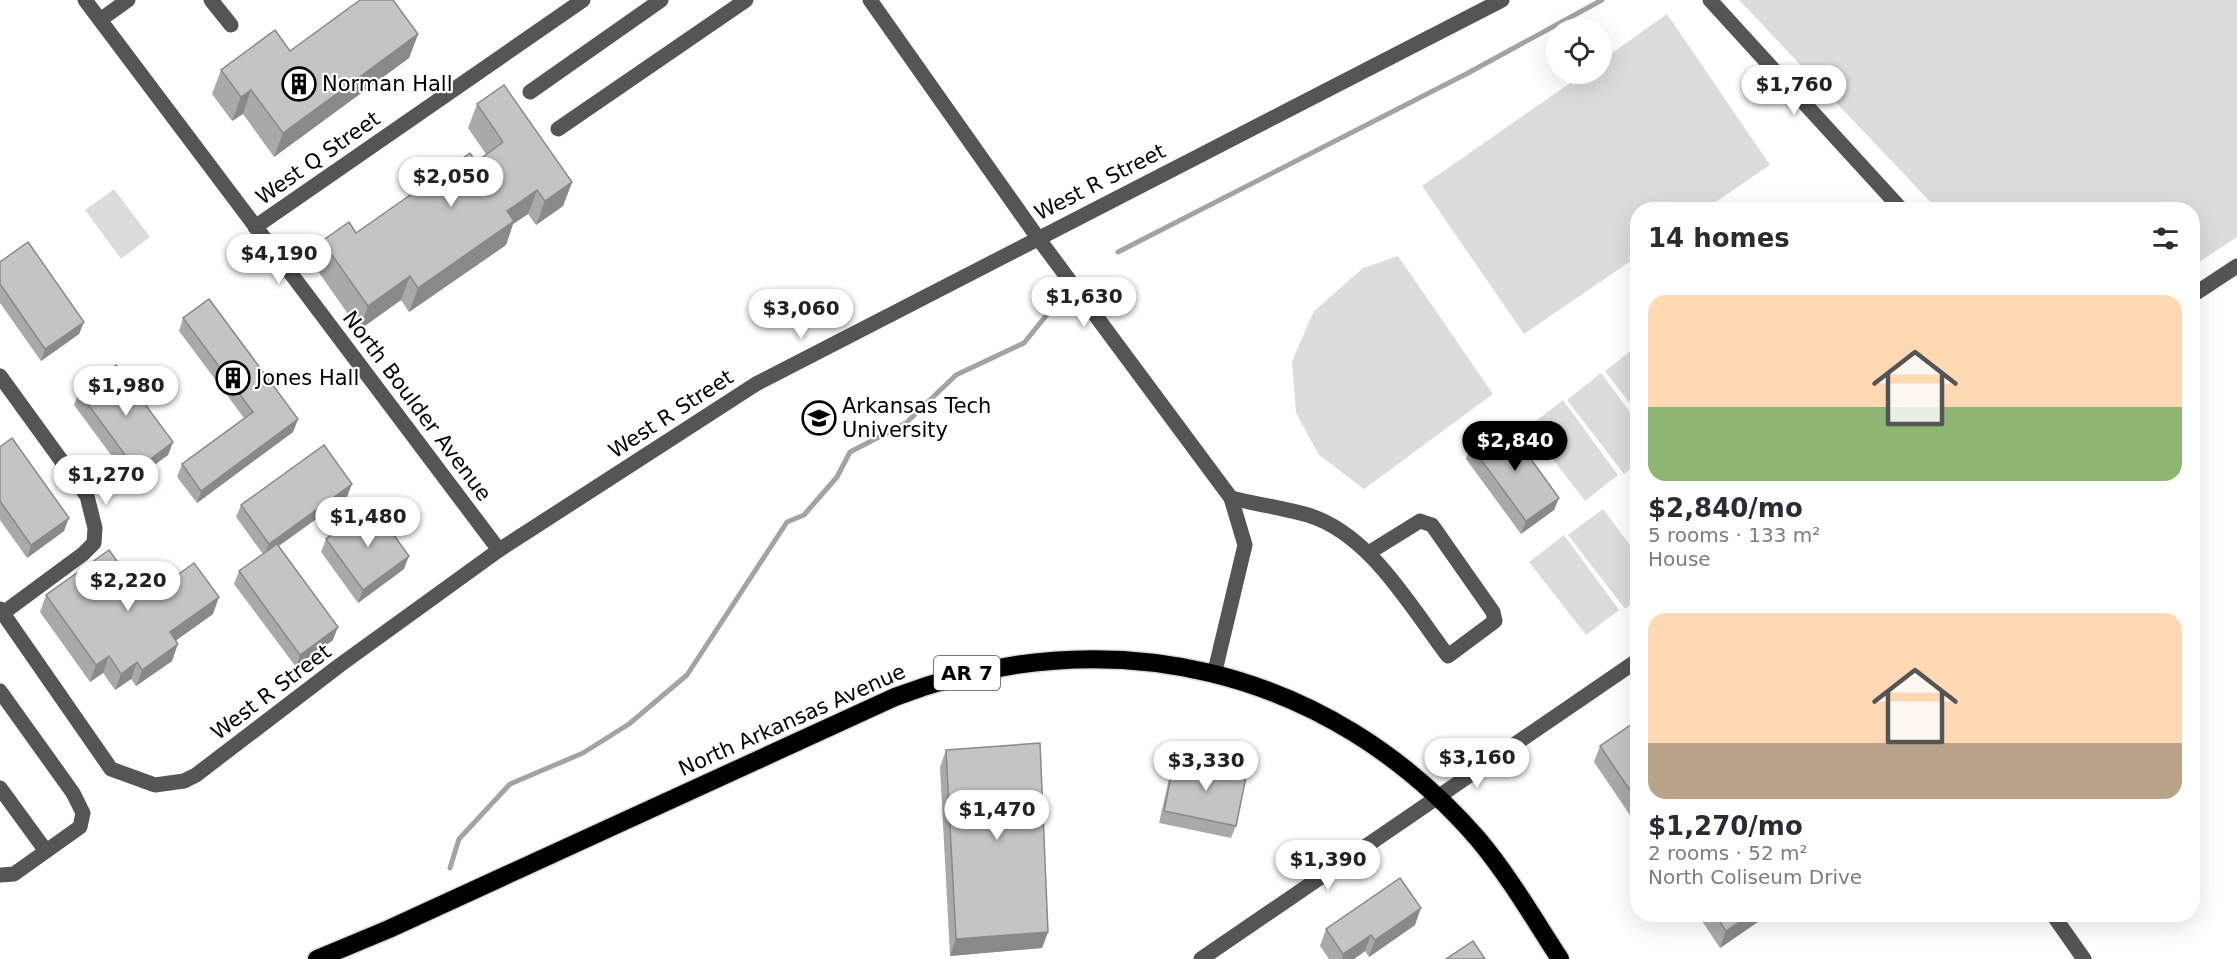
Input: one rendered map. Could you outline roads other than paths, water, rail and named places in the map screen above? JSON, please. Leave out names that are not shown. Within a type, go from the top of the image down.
[{"type":"highway","name":"North Arkansas Avenue","points":[[317,959],[378,934],[895,697],[941,679],[1003,665],[1066,658],[1151,662],[1215,675],[1274,693],[1350,730],[1385,753],[1436,796],[1478,839],[1504,872],[1560,959]]},
{"type":"street","name":"North Boulder Avenue","points":[[85,0],[499,550]]},
{"type":"street","points":[[100,20],[128,0]]},
{"type":"street","points":[[211,0],[231,25]]},
{"type":"street","name":"West Q Street","points":[[255,227],[583,0]]},
{"type":"street","points":[[530,92],[662,0]]},
{"type":"street","points":[[558,129],[746,0]]},
{"type":"street","points":[[870,0],[1038,237],[1231,498],[1245,545],[1215,675]]},
{"type":"street","name":"West R Street","points":[[2,615],[111,769],[155,786],[184,781],[196,775],[340,665],[499,550],[756,384],[1502,0]]},
{"type":"street","points":[[1710,0],[1895,202]]},
{"type":"street","points":[[2200,290],[2237,266]]},
{"type":"street","points":[[0,376],[87,496],[95,528],[94,543],[83,554],[2,615]]},
{"type":"street","points":[[1231,498],[1309,515],[1335,527],[1370,552],[1448,656],[1495,621],[1493,612],[1432,525],[1420,521],[1370,552]]},
{"type":"street","points":[[1201,959],[1630,665]]},
{"type":"street","points":[[0,691],[73,793],[83,813],[80,827],[14,874],[0,874]]},
{"type":"street","points":[[0,788],[46,851]]},
{"type":"street","points":[[2058,922],[2084,959]]},
{"type":"waterway","points":[[1118,252],[1468,73],[1602,0]]},
{"type":"waterway","points":[[450,868],[459,839],[510,784],[583,753],[629,724],[687,675],[787,522],[804,515],[837,477],[850,452],[906,423],[956,375],[1024,343],[1062,296]]},
{"type":"place","name":"Norman Hall","points":[[299,84]]},
{"type":"place","name":"Jones Hall","points":[[233,378]]},
{"type":"place","name":"Arkansas Tech University","points":[[819,418]]}]
